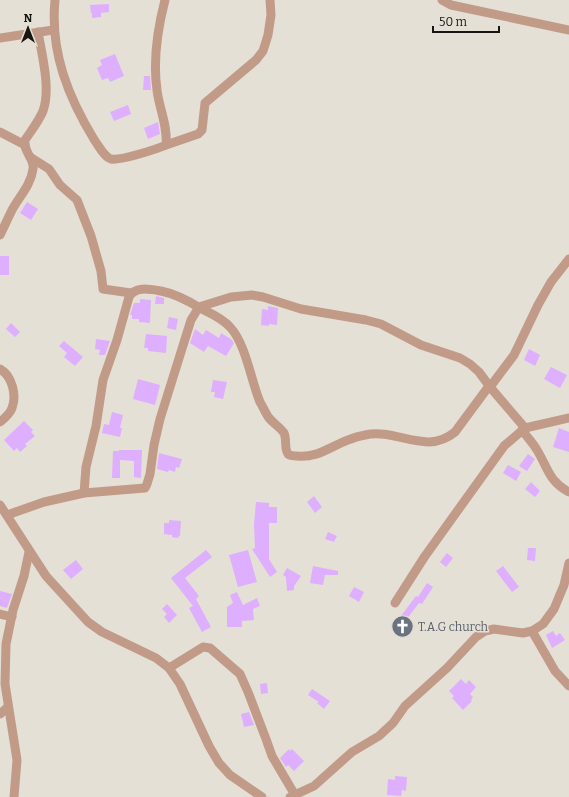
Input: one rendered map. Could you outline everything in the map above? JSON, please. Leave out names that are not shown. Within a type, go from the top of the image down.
[{"type":"street","points":[[54,0],[54,30],[62,70],[68,90],[90,132],[104,155],[110,159],[120,159],[158,149],[198,134],[202,130],[204,103],[256,60],[263,51],[271,15],[270,0]]},
{"type":"street","points":[[165,0],[161,16],[156,58],[157,89],[166,131],[166,145]]},
{"type":"street","points":[[442,0],[450,5],[569,30]]},
{"type":"street","points":[[0,38],[54,30]]},
{"type":"street","points":[[24,145],[25,140],[43,111],[46,99],[46,82],[38,32]]},
{"type":"street","points":[[0,132],[24,145],[33,164],[32,175],[26,190],[13,210],[0,235]]},
{"type":"street","points":[[30,157],[49,169],[60,186],[77,200],[91,236],[101,271],[104,289],[131,293]]},
{"type":"street","points":[[84,494],[86,467],[96,426],[103,380],[117,340],[129,298],[131,293],[136,290],[142,289],[170,293],[184,298],[220,318],[231,327],[239,340],[261,404],[269,418],[279,426],[285,435],[286,451],[288,454],[293,456],[317,455],[348,440],[367,435],[386,434],[415,442],[428,442],[448,438],[456,432],[514,355],[547,288],[569,259]]},
{"type":"street","points":[[7,515],[44,502],[84,494],[145,488],[150,474],[154,445],[160,419],[191,320],[199,307],[231,297],[252,295],[263,297],[300,310],[376,322],[421,345],[460,358],[470,364],[480,372],[524,429],[552,479],[561,488],[569,492]]},
{"type":"street","points":[[0,369],[8,376],[13,387],[14,399],[12,409],[0,422]]},
{"type":"street","points":[[395,603],[425,556],[504,446],[524,429],[569,418]]},
{"type":"street","points":[[0,505],[29,552],[46,576],[88,622],[102,632],[156,658],[169,668],[180,684],[209,746],[219,763],[230,775],[262,797]]},
{"type":"street","points":[[14,797],[17,760],[5,684],[6,651],[12,617],[24,576],[29,552]]},
{"type":"street","points":[[169,668],[203,647],[210,648],[240,674],[272,756],[293,796],[314,786],[352,752],[379,736],[393,723],[405,706],[447,668],[476,637],[485,631],[494,629],[522,633],[532,631],[544,624],[554,609],[564,585],[569,564]]},
{"type":"street","points":[[0,614],[12,617]]},
{"type":"street","points":[[532,631],[555,671],[569,686]]},
{"type":"street","points":[[0,714],[8,707]]},
{"type":"building","points":[[109,4],[109,12],[101,13],[101,17],[92,18],[90,5]]},
{"type":"building","points":[[115,54],[124,76],[110,82],[108,78],[102,80],[97,68],[102,65],[100,60]]},
{"type":"building","points":[[144,76],[150,76],[151,90],[143,90]]},
{"type":"building","points":[[128,105],[131,114],[114,121],[110,112]]},
{"type":"building","points":[[158,122],[160,134],[148,139],[144,128]]},
{"type":"building","points":[[27,202],[38,209],[31,220],[20,213]]},
{"type":"building","points":[[0,256],[9,256],[9,275],[0,275]]},
{"type":"building","points":[[156,296],[164,298],[164,304],[155,304]]},
{"type":"building","points":[[140,299],[151,300],[150,323],[139,322],[139,319],[132,319],[132,315],[130,315],[134,303],[140,303]]},
{"type":"building","points":[[268,306],[278,308],[277,325],[261,325],[262,309],[268,310]]},
{"type":"building","points":[[169,317],[178,319],[176,330],[167,328]]},
{"type":"building","points":[[11,323],[20,332],[15,337],[6,329]]},
{"type":"building","points":[[195,329],[203,335],[206,330],[219,338],[221,333],[231,339],[234,343],[226,356],[208,346],[204,352],[190,343]]},
{"type":"building","points":[[146,334],[167,336],[166,353],[148,351],[148,348],[144,348]]},
{"type":"building","points":[[96,339],[110,341],[105,355],[99,355],[100,350],[95,349]]},
{"type":"building","points":[[64,341],[83,357],[75,366],[64,357],[67,353],[59,346]]},
{"type":"building","points":[[529,349],[540,355],[535,366],[524,360]]},
{"type":"building","points":[[551,367],[567,375],[560,388],[544,379]]},
{"type":"building","points":[[138,379],[160,385],[155,405],[133,399]]},
{"type":"building","points":[[213,380],[227,382],[223,399],[214,397],[215,392],[211,392]]},
{"type":"building","points":[[112,412],[123,415],[120,428],[122,428],[120,437],[102,433],[104,424],[109,425]]},
{"type":"building","points":[[24,421],[33,430],[31,432],[35,436],[25,444],[27,446],[20,452],[17,448],[14,451],[4,440]]},
{"type":"building","points":[[559,428],[569,432],[569,452],[553,447]]},
{"type":"building","points":[[142,450],[141,478],[134,477],[134,461],[120,460],[120,478],[112,478],[113,451]]},
{"type":"building","points":[[159,453],[182,459],[179,468],[176,467],[175,472],[157,469]]},
{"type":"building","points":[[528,454],[535,459],[527,471],[519,466]]},
{"type":"building","points":[[508,465],[521,472],[516,481],[503,473]]},
{"type":"building","points":[[531,482],[540,491],[535,497],[525,489]]},
{"type":"building","points":[[314,496],[322,507],[315,513],[307,502]]},
{"type":"building","points":[[256,502],[269,503],[269,507],[277,507],[277,523],[269,523],[269,559],[277,572],[270,577],[252,549],[255,548],[254,525]]},
{"type":"building","points":[[169,520],[181,521],[180,536],[178,538],[172,537],[172,535],[164,534],[164,523],[169,523]]},
{"type":"building","points":[[328,532],[337,536],[334,542],[325,539]]},
{"type":"building","points":[[528,548],[536,548],[535,561],[527,560]]},
{"type":"building","points":[[206,550],[212,557],[185,578],[199,596],[196,599],[211,627],[202,632],[189,608],[193,606],[171,578]]},
{"type":"building","points":[[248,550],[257,582],[238,587],[229,555]]},
{"type":"building","points":[[447,553],[453,558],[446,567],[440,562]]},
{"type":"building","points":[[76,560],[83,569],[71,579],[63,570]]},
{"type":"building","points":[[313,566],[338,571],[338,575],[325,575],[323,585],[310,583]]},
{"type":"building","points":[[503,566],[519,587],[512,592],[496,571]]},
{"type":"building","points":[[287,568],[301,576],[294,586],[294,590],[287,591],[286,577],[283,575]]},
{"type":"building","points":[[427,583],[433,587],[422,604],[419,603],[406,620],[401,616],[416,596],[418,597]]},
{"type":"building","points":[[354,587],[364,592],[359,602],[349,596]]},
{"type":"building","points":[[0,591],[12,594],[7,608],[0,606]]},
{"type":"building","points":[[237,592],[243,605],[257,598],[260,606],[253,609],[254,620],[242,621],[242,627],[227,627],[227,607],[233,603],[230,595]]},
{"type":"building","points":[[167,604],[177,615],[169,623],[164,617],[167,614],[162,609]]},
{"type":"building","points":[[553,631],[556,636],[560,633],[565,640],[552,648],[546,635]]},
{"type":"building","points":[[461,679],[466,684],[469,680],[476,687],[470,694],[473,697],[471,700],[472,701],[463,710],[452,698],[454,696],[449,691]]},
{"type":"building","points":[[267,683],[268,693],[261,694],[260,684]]},
{"type":"building","points":[[312,689],[330,701],[324,709],[317,703],[319,702],[308,695]]},
{"type":"building","points":[[249,712],[254,725],[244,727],[241,714]]},
{"type":"building","points":[[289,749],[290,751],[292,749],[304,761],[294,771],[288,765],[286,767],[280,758]]},
{"type":"building","points":[[395,776],[407,777],[406,791],[402,790],[401,796],[387,795],[388,779],[395,780]]},
{"type":"place","name":"T.A.G church","points":[[403,627]]}]
